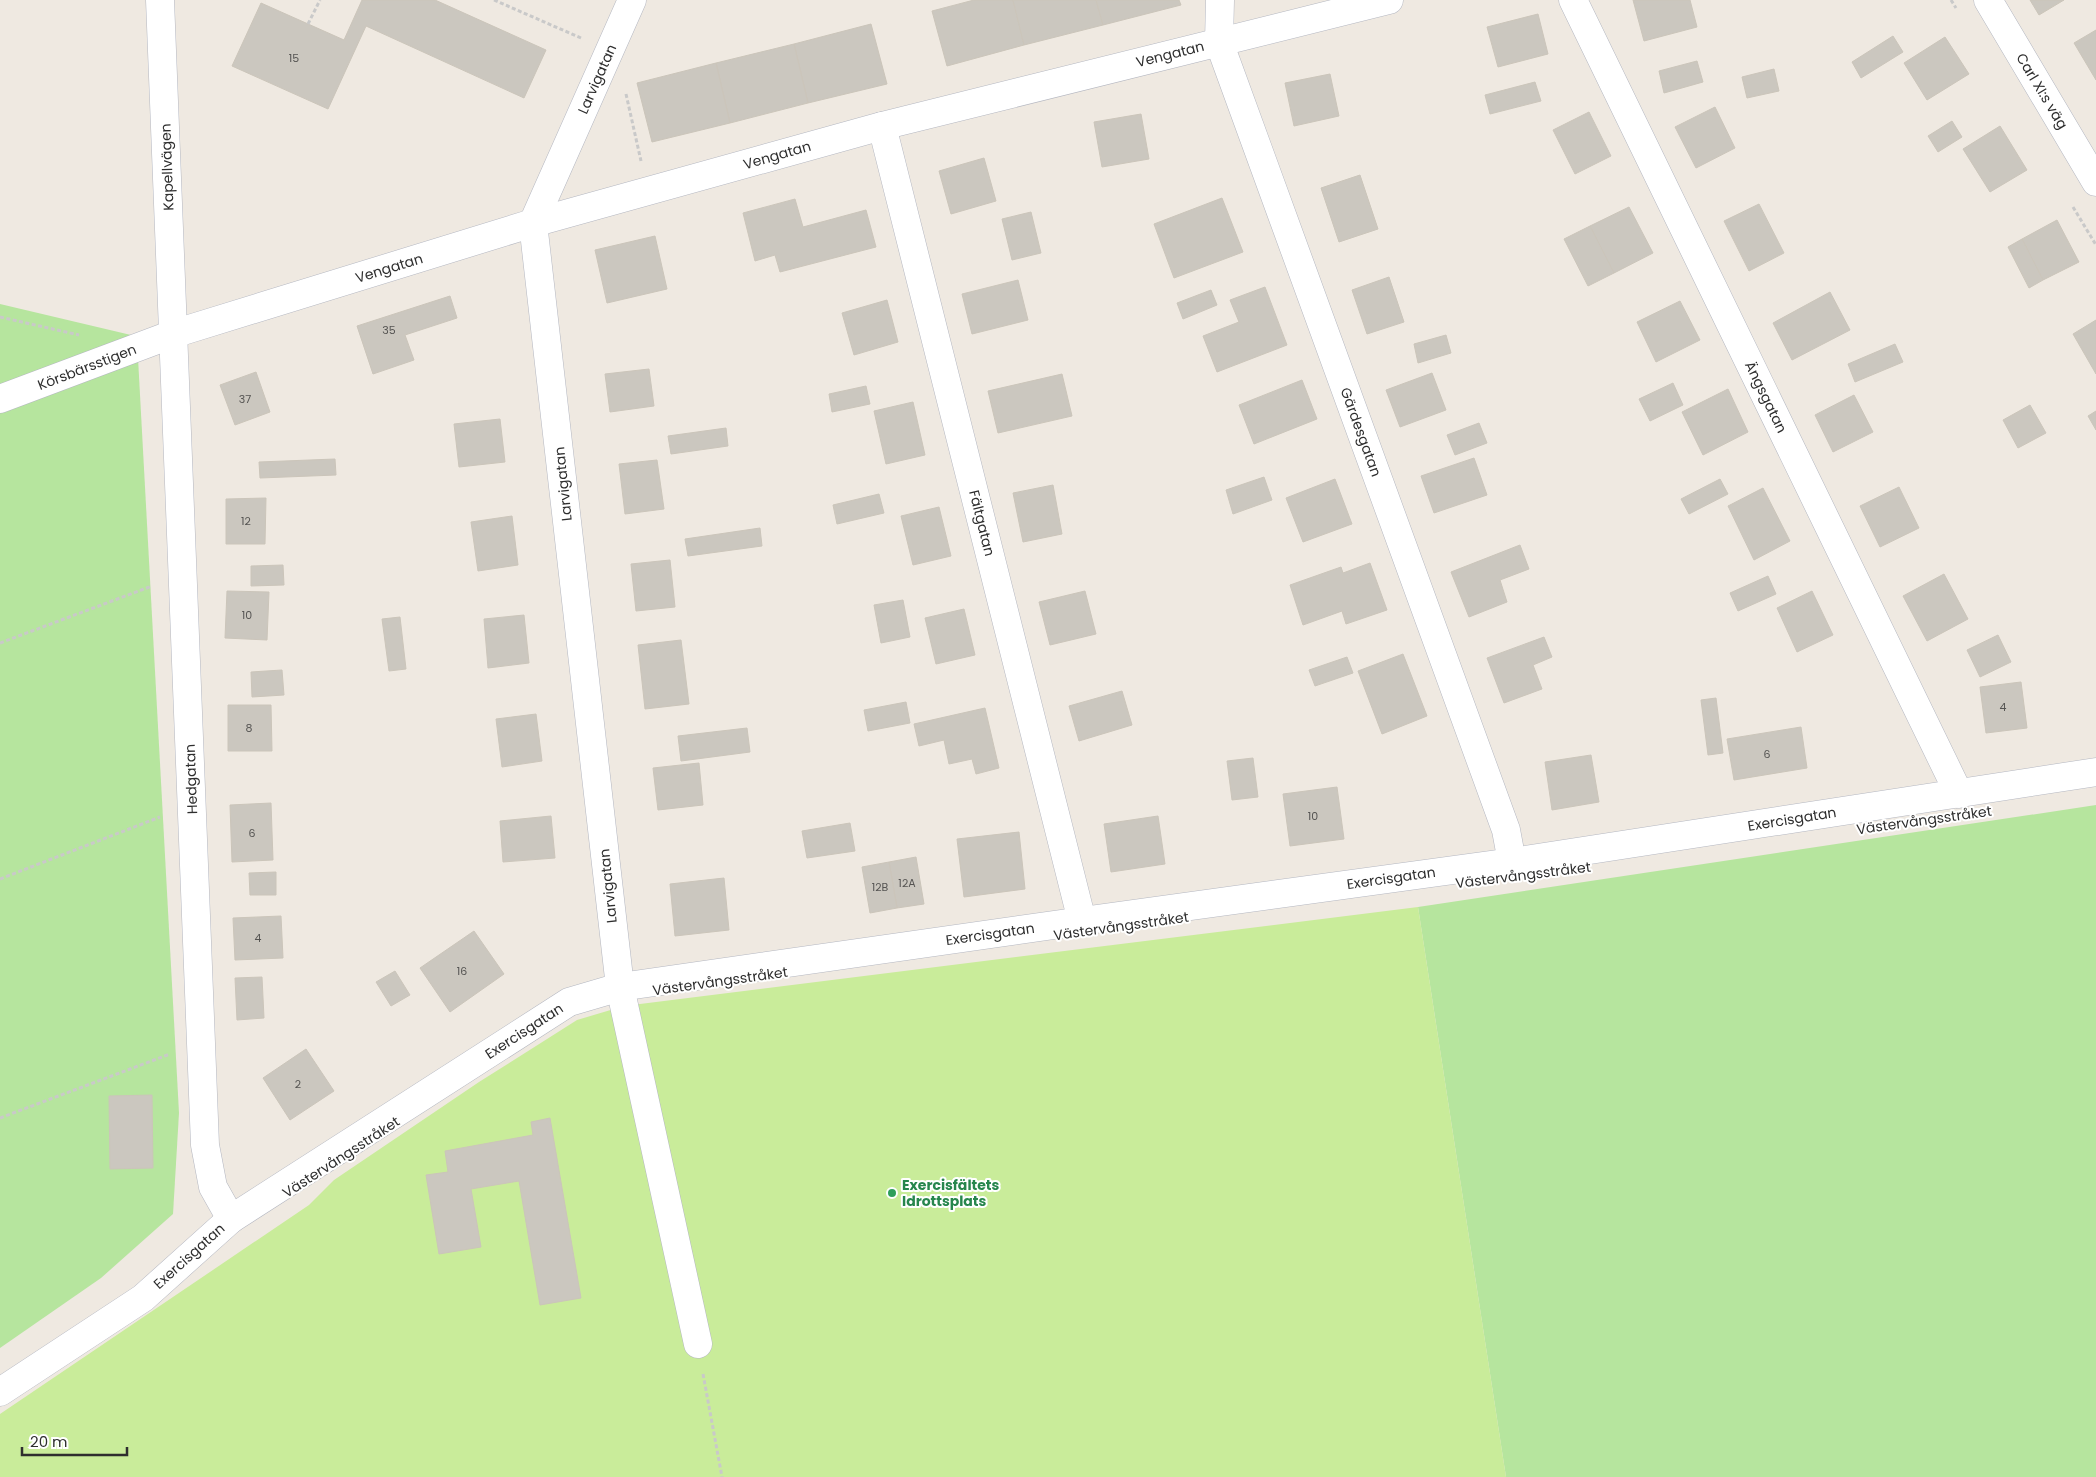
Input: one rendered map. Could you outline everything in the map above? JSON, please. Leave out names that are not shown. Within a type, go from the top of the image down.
[{"type":"street","name":"Kapellvägen","points":[[160,0],[173,334]]},
{"type":"street","name":"Larvigatan","points":[[632,0],[533,223],[620,987],[698,1344]]},
{"type":"street","name":"Gärdesgatan","points":[[1220,0],[1219,42],[1506,830],[1512,862]]},
{"type":"street","name":"Vengatan","points":[[173,334],[533,223],[882,126],[1389,0]]},
{"type":"street","name":"Ängsgatan","points":[[1573,0],[1959,794]]},
{"type":"street","name":"Carl XI:s väg","points":[[1988,0],[2096,182]]},
{"type":"street","name":"Fältgatan","points":[[882,126],[1082,921]]},
{"type":"street","name":"Körsbärsstigen","points":[[0,399],[173,334]]},
{"type":"street","name":"Hedgatan","points":[[173,334],[205,1145],[214,1187],[231,1219]]},
{"type":"street","name":"Exercisgatan","points":[[0,1392],[143,1298],[231,1219],[569,1002],[620,987],[1512,862],[2096,772]]},
{"type":"path","points":[[308,24],[320,0]]},
{"type":"path","points":[[494,0],[582,38]]},
{"type":"path","points":[[625,89],[647,192]]},
{"type":"path","points":[[0,317],[83,336]]},
{"type":"path","points":[[0,643],[183,574]]},
{"type":"path","points":[[0,879],[192,805]]},
{"type":"path","points":[[0,1118],[201,1042]]},
{"type":"path","points":[[698,1344],[722,1477]]},
{"type":"green space","points":[[0,304],[131,335],[138,358],[179,1113],[173,1214],[101,1278],[0,1348]]},
{"type":"green space","points":[[2096,805],[2096,1477],[1506,1477],[1418,907]]},
{"type":"green space","name":"Exercisfältets Idrottsplats","points":[[1418,907],[1506,1477],[0,1477],[0,1414],[309,1205],[334,1180],[479,1082],[577,1020],[624,1006]]},
{"type":"building","points":[[362,0],[435,0],[546,50],[524,98],[366,26],[328,109],[232,66],[261,3],[344,40]]},
{"type":"building","points":[[974,0],[1013,0],[1024,45],[947,66],[932,11]]},
{"type":"building","points":[[1013,0],[1096,0],[1103,25],[1024,45]]},
{"type":"building","points":[[1096,0],[1179,0],[1181,5],[1103,25]]},
{"type":"building","points":[[1633,0],[1690,0],[1697,27],[1644,41]]},
{"type":"building","points":[[2030,0],[2064,0],[2039,15]]},
{"type":"building","points":[[1538,14],[1548,54],[1498,67],[1487,27]]},
{"type":"building","points":[[871,24],[887,84],[808,103],[794,44]]},
{"type":"building","points":[[2096,30],[2096,80],[2074,43]]},
{"type":"building","points":[[1893,36],[1903,52],[1861,78],[1852,62]]},
{"type":"building","points":[[1945,37],[1969,74],[1927,100],[1904,63]]},
{"type":"building","points":[[794,44],[808,103],[730,123],[716,63]]},
{"type":"building","points":[[1697,61],[1703,82],[1664,93],[1659,71]]},
{"type":"building","points":[[716,63],[730,123],[652,142],[637,83]]},
{"type":"building","points":[[1774,69],[1779,91],[1747,98],[1742,77]]},
{"type":"building","points":[[1330,74],[1339,116],[1294,126],[1285,83]]},
{"type":"building","points":[[1535,82],[1541,101],[1490,114],[1485,95]]},
{"type":"building","points":[[1715,107],[1735,148],[1696,168],[1675,127]]},
{"type":"building","points":[[1589,112],[1611,156],[1575,174],[1553,130]]},
{"type":"building","points":[[1141,114],[1149,159],[1102,167],[1094,122]]},
{"type":"building","points":[[1952,121],[1962,137],[1938,152],[1928,136]]},
{"type":"building","points":[[2000,126],[2027,170],[1990,192],[1963,149]]},
{"type":"building","points":[[984,158],[996,201],[951,214],[939,171]]},
{"type":"building","points":[[1360,175],[1378,229],[1339,242],[1321,188]]},
{"type":"building","points":[[1222,198],[1243,252],[1174,278],[1154,224]]},
{"type":"building","points":[[795,199],[803,227],[866,210],[876,247],[780,272],[775,255],[755,261],[743,213]]},
{"type":"building","points":[[1759,204],[1784,253],[1749,271],[1724,221]]},
{"type":"building","points":[[1629,207],[1653,253],[1614,273],[1590,226]]},
{"type":"building","points":[[1031,212],[1041,253],[1012,260],[1002,219]]},
{"type":"building","points":[[2057,220],[2079,262],[2043,280],[2022,239]]},
{"type":"building","points":[[1590,226],[1614,273],[1588,286],[1564,239]]},
{"type":"building","points":[[655,236],[667,289],[607,303],[595,250]]},
{"type":"building","points":[[2022,239],[2043,280],[2029,288],[2008,247]]},
{"type":"building","points":[[1389,277],[1404,322],[1367,334],[1352,290]]},
{"type":"building","points":[[1018,280],[1028,320],[972,334],[962,294]]},
{"type":"building","points":[[1265,287],[1287,345],[1217,372],[1203,336],[1239,322],[1230,300]]},
{"type":"building","points":[[1211,290],[1217,305],[1183,319],[1177,303]]},
{"type":"building","points":[[1830,292],[1850,330],[1792,360],[1773,323]]},
{"type":"building","points":[[450,296],[457,318],[405,335],[414,360],[373,374],[357,326]]},
{"type":"building","points":[[887,300],[898,342],[854,355],[842,313]]},
{"type":"building","points":[[1680,301],[1700,340],[1656,362],[1637,322]]},
{"type":"building","points":[[2096,320],[2096,374],[2073,334]]},
{"type":"building","points":[[1446,335],[1451,353],[1418,363],[1414,344]]},
{"type":"building","points":[[1895,344],[1903,362],[1855,382],[1848,364]]},
{"type":"building","points":[[649,369],[654,406],[610,412],[605,374]]},
{"type":"building","points":[[256,372],[270,412],[235,425],[220,385]]},
{"type":"building","points":[[1432,373],[1446,410],[1400,427],[1386,390]]},
{"type":"building","points":[[1062,374],[1072,416],[998,433],[988,391]]},
{"type":"building","points":[[1302,380],[1317,419],[1254,444],[1239,405]]},
{"type":"building","points":[[1673,383],[1683,405],[1650,421],[1639,399]]},
{"type":"building","points":[[866,386],[870,404],[832,412],[829,394]]},
{"type":"building","points":[[1728,389],[1748,432],[1703,455],[1682,412]]},
{"type":"building","points":[[1854,395],[1873,432],[1833,452],[1815,415]]},
{"type":"building","points":[[913,402],[925,455],[886,464],[874,411]]},
{"type":"building","points":[[2030,405],[2046,433],[2018,448],[2003,420]]},
{"type":"building","points":[[2096,411],[2096,430],[2088,416]]},
{"type":"building","points":[[500,419],[505,462],[459,467],[454,424]]},
{"type":"building","points":[[1479,423],[1487,443],[1455,455],[1447,435]]},
{"type":"building","points":[[726,428],[728,446],[671,454],[668,436]]},
{"type":"building","points":[[1474,458],[1487,495],[1434,513],[1421,476]]},
{"type":"building","points":[[335,459],[336,475],[260,478],[259,462]]},
{"type":"building","points":[[657,460],[664,509],[625,514],[619,464]]},
{"type":"building","points":[[1264,477],[1272,500],[1233,514],[1226,490]]},
{"type":"building","points":[[1335,479],[1352,524],[1303,542],[1286,498]]},
{"type":"building","points":[[1720,479],[1728,494],[1689,514],[1681,499]]},
{"type":"building","points":[[1053,485],[1062,534],[1023,542],[1013,493]]},
{"type":"building","points":[[1899,487],[1919,528],[1880,547],[1860,506]]},
{"type":"building","points":[[1763,488],[1790,541],[1754,560],[1728,506]]},
{"type":"building","points":[[879,494],[884,513],[837,524],[833,505]]},
{"type":"building","points":[[266,498],[265,544],[226,544],[226,499]]},
{"type":"building","points":[[939,507],[951,556],[913,565],[901,516]]},
{"type":"building","points":[[512,516],[518,565],[478,571],[471,522]]},
{"type":"building","points":[[760,528],[762,546],[688,556],[685,539]]},
{"type":"building","points":[[1520,545],[1529,569],[1500,580],[1507,602],[1469,617],[1451,572]]},
{"type":"building","points":[[670,560],[675,607],[636,611],[631,564]]},
{"type":"building","points":[[1370,563],[1387,610],[1346,624],[1342,611],[1303,625],[1290,585],[1341,567],[1343,573]]},
{"type":"building","points":[[283,565],[284,585],[251,586],[251,566]]},
{"type":"building","points":[[1944,574],[1968,619],[1927,641],[1903,596]]},
{"type":"building","points":[[1768,576],[1776,594],[1738,611],[1730,593]]},
{"type":"building","points":[[227,591],[269,592],[267,640],[225,638]]},
{"type":"building","points":[[1085,591],[1096,634],[1050,645],[1039,602]]},
{"type":"building","points":[[1812,591],[1833,635],[1797,652],[1777,608]]},
{"type":"building","points":[[903,600],[910,637],[881,643],[874,605]]},
{"type":"building","points":[[964,609],[975,655],[936,664],[925,618]]},
{"type":"building","points":[[524,615],[529,663],[488,668],[484,619]]},
{"type":"building","points":[[400,617],[406,669],[389,671],[382,619]]},
{"type":"building","points":[[1998,635],[2011,662],[1980,677],[1967,650]]},
{"type":"building","points":[[1544,637],[1552,657],[1533,665],[1542,689],[1504,703],[1487,658]]},
{"type":"building","points":[[681,640],[689,704],[645,709],[638,645]]},
{"type":"building","points":[[1403,654],[1427,716],[1382,734],[1358,671]]},
{"type":"building","points":[[1347,657],[1353,673],[1315,686],[1309,670]]},
{"type":"building","points":[[282,670],[284,695],[252,697],[251,672]]},
{"type":"building","points":[[2021,682],[2027,728],[1986,733],[1980,687]]},
{"type":"building","points":[[1122,691],[1132,725],[1079,741],[1069,706]]},
{"type":"building","points":[[1716,698],[1723,753],[1708,755],[1701,700]]},
{"type":"building","points":[[906,702],[910,723],[868,731],[864,710]]},
{"type":"building","points":[[228,705],[271,705],[272,751],[228,751]]},
{"type":"building","points":[[985,708],[999,768],[976,774],[972,759],[949,764],[944,740],[919,746],[914,724]]},
{"type":"building","points":[[536,714],[542,761],[502,767],[496,719]]},
{"type":"building","points":[[1801,727],[1807,768],[1734,780],[1727,739]]},
{"type":"building","points":[[747,728],[750,752],[681,761],[678,736]]},
{"type":"building","points":[[1591,755],[1599,802],[1552,810],[1545,762]]},
{"type":"building","points":[[1253,758],[1258,797],[1232,800],[1227,761]]},
{"type":"building","points":[[699,763],[703,805],[658,810],[653,768]]},
{"type":"building","points":[[1337,787],[1344,839],[1290,846],[1283,794]]},
{"type":"building","points":[[271,803],[273,860],[232,862],[230,805]]},
{"type":"building","points":[[551,816],[555,858],[503,862],[500,821]]},
{"type":"building","points":[[1158,816],[1165,864],[1111,872],[1104,824]]},
{"type":"building","points":[[850,823],[855,851],[807,858],[802,831]]},
{"type":"building","points":[[1019,832],[1025,889],[964,897],[957,839]]},
{"type":"building","points":[[916,857],[924,904],[897,908],[889,862]]},
{"type":"building","points":[[889,862],[897,908],[870,913],[862,867]]},
{"type":"building","points":[[276,872],[276,895],[250,895],[249,873]]},
{"type":"building","points":[[724,878],[729,930],[675,936],[670,884]]},
{"type":"building","points":[[281,916],[283,958],[235,960],[233,918]]},
{"type":"building","points":[[474,931],[504,974],[450,1012],[420,968]]},
{"type":"building","points":[[395,971],[410,995],[391,1006],[376,982]]},
{"type":"building","points":[[262,977],[264,1018],[237,1020],[235,978]]},
{"type":"building","points":[[306,1049],[334,1091],[290,1120],[263,1078]]},
{"type":"building","points":[[152,1095],[153,1168],[110,1169],[109,1096]]},
{"type":"building","points":[[550,1118],[581,1298],[540,1305],[519,1181],[471,1189],[481,1247],[439,1254],[426,1175],[448,1172],[445,1151],[533,1135],[531,1122]]},
{"type":"place","name":"Exercisfältets Idrottsplats","points":[[892,1193]]}]
